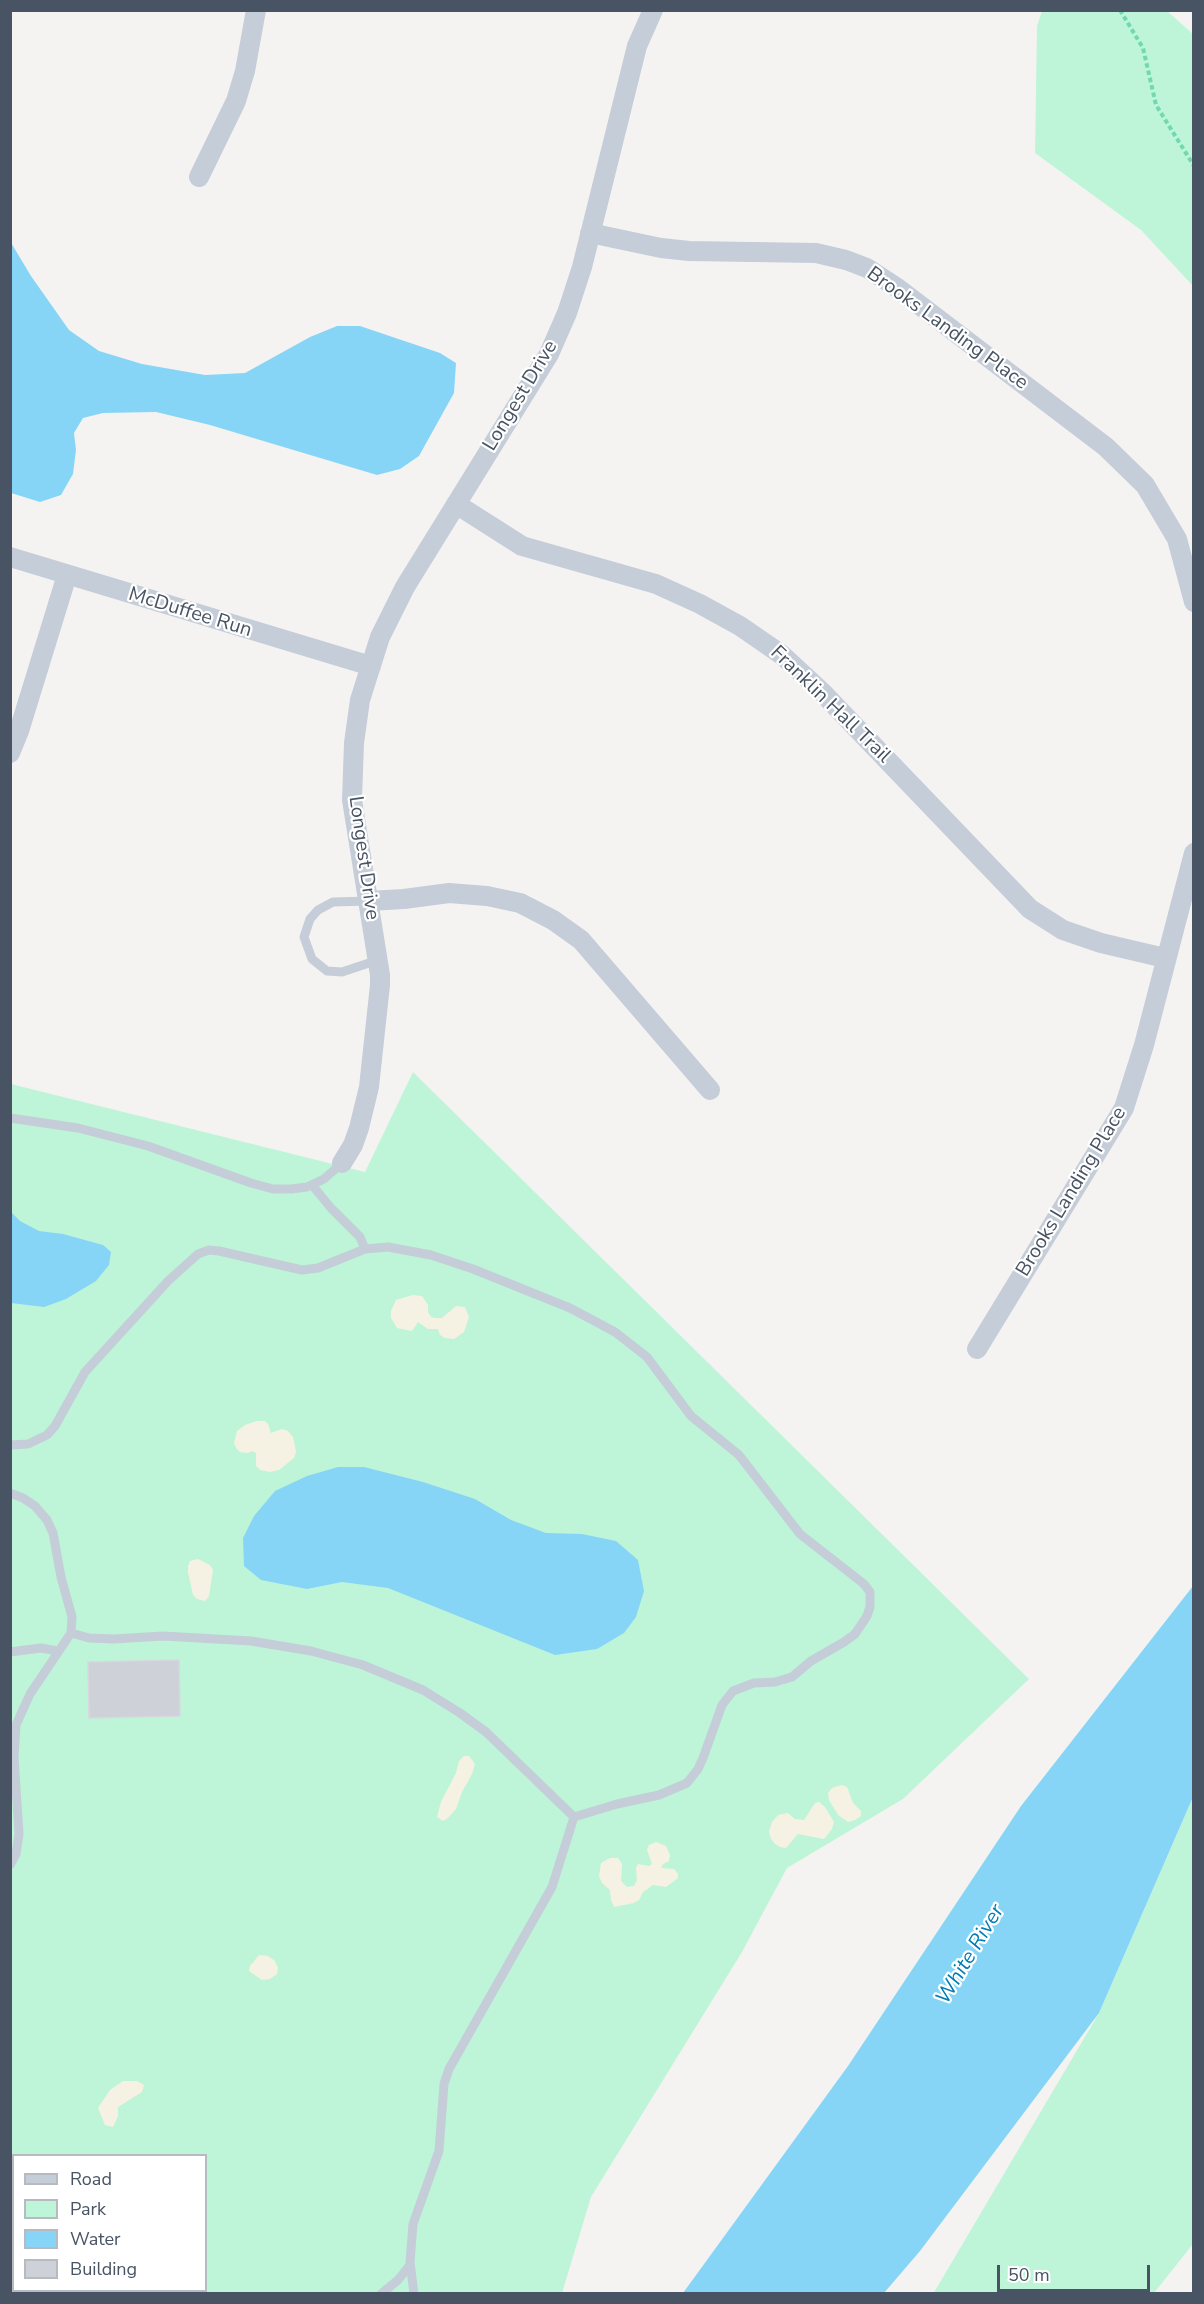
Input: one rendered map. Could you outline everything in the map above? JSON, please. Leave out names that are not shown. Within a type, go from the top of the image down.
[{"type":"street","points":[[199,177],[236,101],[245,71],[256,10]]},
{"type":"street","name":"Longest Drive","points":[[342,1163],[360,1128],[369,1087],[380,975],[352,800],[354,743],[360,700],[380,637],[405,587],[549,354],[567,313],[590,234],[637,46],[653,10]]},
{"type":"street","name":"Brooks Landing Place","points":[[590,234],[661,248],[816,253],[867,268],[1106,447],[1145,485],[1177,539],[1194,602]]},
{"type":"street","name":"Franklin Hall Trail","points":[[456,504],[522,546],[656,584],[700,603],[740,626],[782,655],[821,691],[1029,909],[1063,930],[1101,943],[1165,958]]},
{"type":"street","name":"McDuffee Run","points":[[10,556],[370,666]]},
{"type":"street","points":[[10,753],[19,731],[67,575]]},
{"type":"street","name":"Brooks Landing Place","points":[[976,1349],[1124,1108],[1144,1045],[1194,853]]},
{"type":"street","points":[[369,901],[449,893],[487,896],[520,903],[553,920],[581,940],[710,1090]]},
{"type":"lane","points":[[369,901],[333,902],[318,910],[310,919],[304,937],[312,959],[327,971],[342,972],[378,960]]},
{"type":"lane","name":"Longest Drive","points":[[10,1118],[78,1128],[148,1146],[273,1189],[291,1190],[312,1185],[324,1179],[342,1163]]},
{"type":"lane","points":[[312,1185],[331,1209],[360,1237],[365,1249]]},
{"type":"lane","points":[[10,1445],[28,1444],[47,1435],[55,1426],[85,1372],[168,1281],[198,1254],[209,1250],[302,1270],[318,1268],[365,1249],[388,1247],[439,1257],[570,1308],[615,1332],[647,1357],[691,1416],[739,1455],[800,1534],[864,1584],[870,1592],[870,1607],[855,1634],[811,1661],[792,1677],[775,1682],[754,1683],[734,1691],[722,1705],[704,1758],[687,1783],[659,1795],[617,1804],[574,1817]]},
{"type":"lane","points":[[10,1493],[35,1506],[47,1520],[53,1533],[61,1577],[72,1617],[71,1633],[30,1694],[16,1725],[14,1756],[19,1834],[16,1854],[10,1865]]},
{"type":"lane","points":[[71,1633],[98,1638],[163,1636],[251,1641],[302,1649],[363,1665],[423,1690],[460,1713],[486,1732],[574,1817]]},
{"type":"lane","points":[[10,1652],[41,1648],[58,1651]]},
{"type":"lane","points":[[414,2294],[410,2265],[413,2224],[439,2151],[444,2085],[449,2069],[552,1887],[574,1817]]},
{"type":"lane","points":[[381,2294],[398,2280],[410,2265]]},
{"type":"path","points":[[1120,10],[1143,48],[1156,105],[1194,166]]},
{"type":"green space","points":[[1042,11],[1167,11],[1193,34],[1193,286],[1141,230],[1035,153],[1037,26]]},
{"type":"green space","points":[[413,1072],[1029,1679],[903,1799],[787,1868],[742,1952],[591,2197],[562,2293],[11,2293],[11,1084],[365,1172]]},
{"type":"green space","points":[[1193,1797],[1193,2244],[1154,2293],[933,2294],[1099,2013]]},
{"type":"sand","points":[[413,1295],[422,1296],[428,1305],[428,1312],[431,1317],[435,1318],[442,1318],[456,1306],[465,1307],[469,1317],[464,1332],[454,1339],[445,1338],[440,1335],[438,1329],[428,1329],[418,1322],[412,1331],[397,1328],[391,1318],[391,1311],[396,1300]]},
{"type":"sand","points":[[257,1421],[265,1421],[271,1433],[282,1429],[288,1431],[293,1437],[296,1452],[294,1458],[279,1470],[270,1472],[260,1470],[256,1466],[256,1453],[240,1452],[234,1443],[237,1431]]},
{"type":"sand","points":[[198,1559],[210,1565],[213,1570],[209,1596],[205,1601],[193,1595],[188,1572],[190,1561]]},
{"type":"sand","points":[[464,1756],[469,1756],[475,1764],[472,1774],[456,1809],[443,1821],[437,1817],[441,1802],[456,1773],[459,1761]]},
{"type":"sand","points":[[842,1785],[847,1787],[853,1803],[861,1811],[861,1816],[848,1822],[838,1815],[829,1800],[828,1793],[832,1788]]},
{"type":"sand","points":[[819,1802],[834,1822],[832,1829],[824,1839],[798,1834],[786,1848],[775,1844],[769,1832],[772,1822],[778,1815],[788,1813],[795,1819],[804,1820],[815,1803]]},
{"type":"sand","points":[[656,1842],[666,1846],[670,1855],[669,1861],[661,1868],[674,1869],[678,1878],[666,1887],[653,1885],[634,1903],[614,1907],[610,1890],[602,1883],[599,1876],[601,1863],[610,1858],[618,1858],[622,1864],[621,1881],[627,1887],[634,1886],[637,1880],[638,1864],[649,1866],[652,1864],[647,1850],[649,1845]]},
{"type":"sand","points":[[259,1955],[268,1956],[275,1961],[278,1968],[277,1974],[270,1979],[262,1980],[249,1971],[250,1966]]},
{"type":"sand","points":[[123,2081],[137,2081],[144,2085],[142,2092],[118,2107],[118,2116],[113,2127],[105,2125],[98,2108],[110,2090]]},
{"type":"water","points":[[10,241],[31,276],[69,330],[99,351],[142,364],[205,375],[245,373],[310,337],[337,326],[360,326],[440,353],[456,363],[454,393],[419,456],[400,469],[377,475],[210,425],[156,412],[103,413],[83,418],[74,433],[76,450],[73,474],[61,495],[40,502],[11,493]]},
{"type":"water","points":[[11,1212],[20,1221],[39,1231],[63,1234],[103,1245],[111,1252],[109,1265],[96,1281],[66,1299],[44,1307],[11,1303]]},
{"type":"water","points":[[338,1467],[364,1467],[423,1482],[475,1499],[511,1520],[546,1533],[582,1534],[616,1541],[638,1560],[644,1591],[636,1617],[624,1633],[597,1649],[555,1655],[388,1588],[342,1582],[307,1589],[261,1580],[244,1566],[243,1538],[254,1516],[275,1491],[307,1476]]},
{"type":"water","name":"White River","points":[[1193,1586],[1193,1797],[1099,2013],[920,2251],[884,2293],[683,2293],[848,2066],[1021,1806]]},
{"type":"building","points":[[179,1660],[180,1716],[89,1718],[88,1662]]}]
